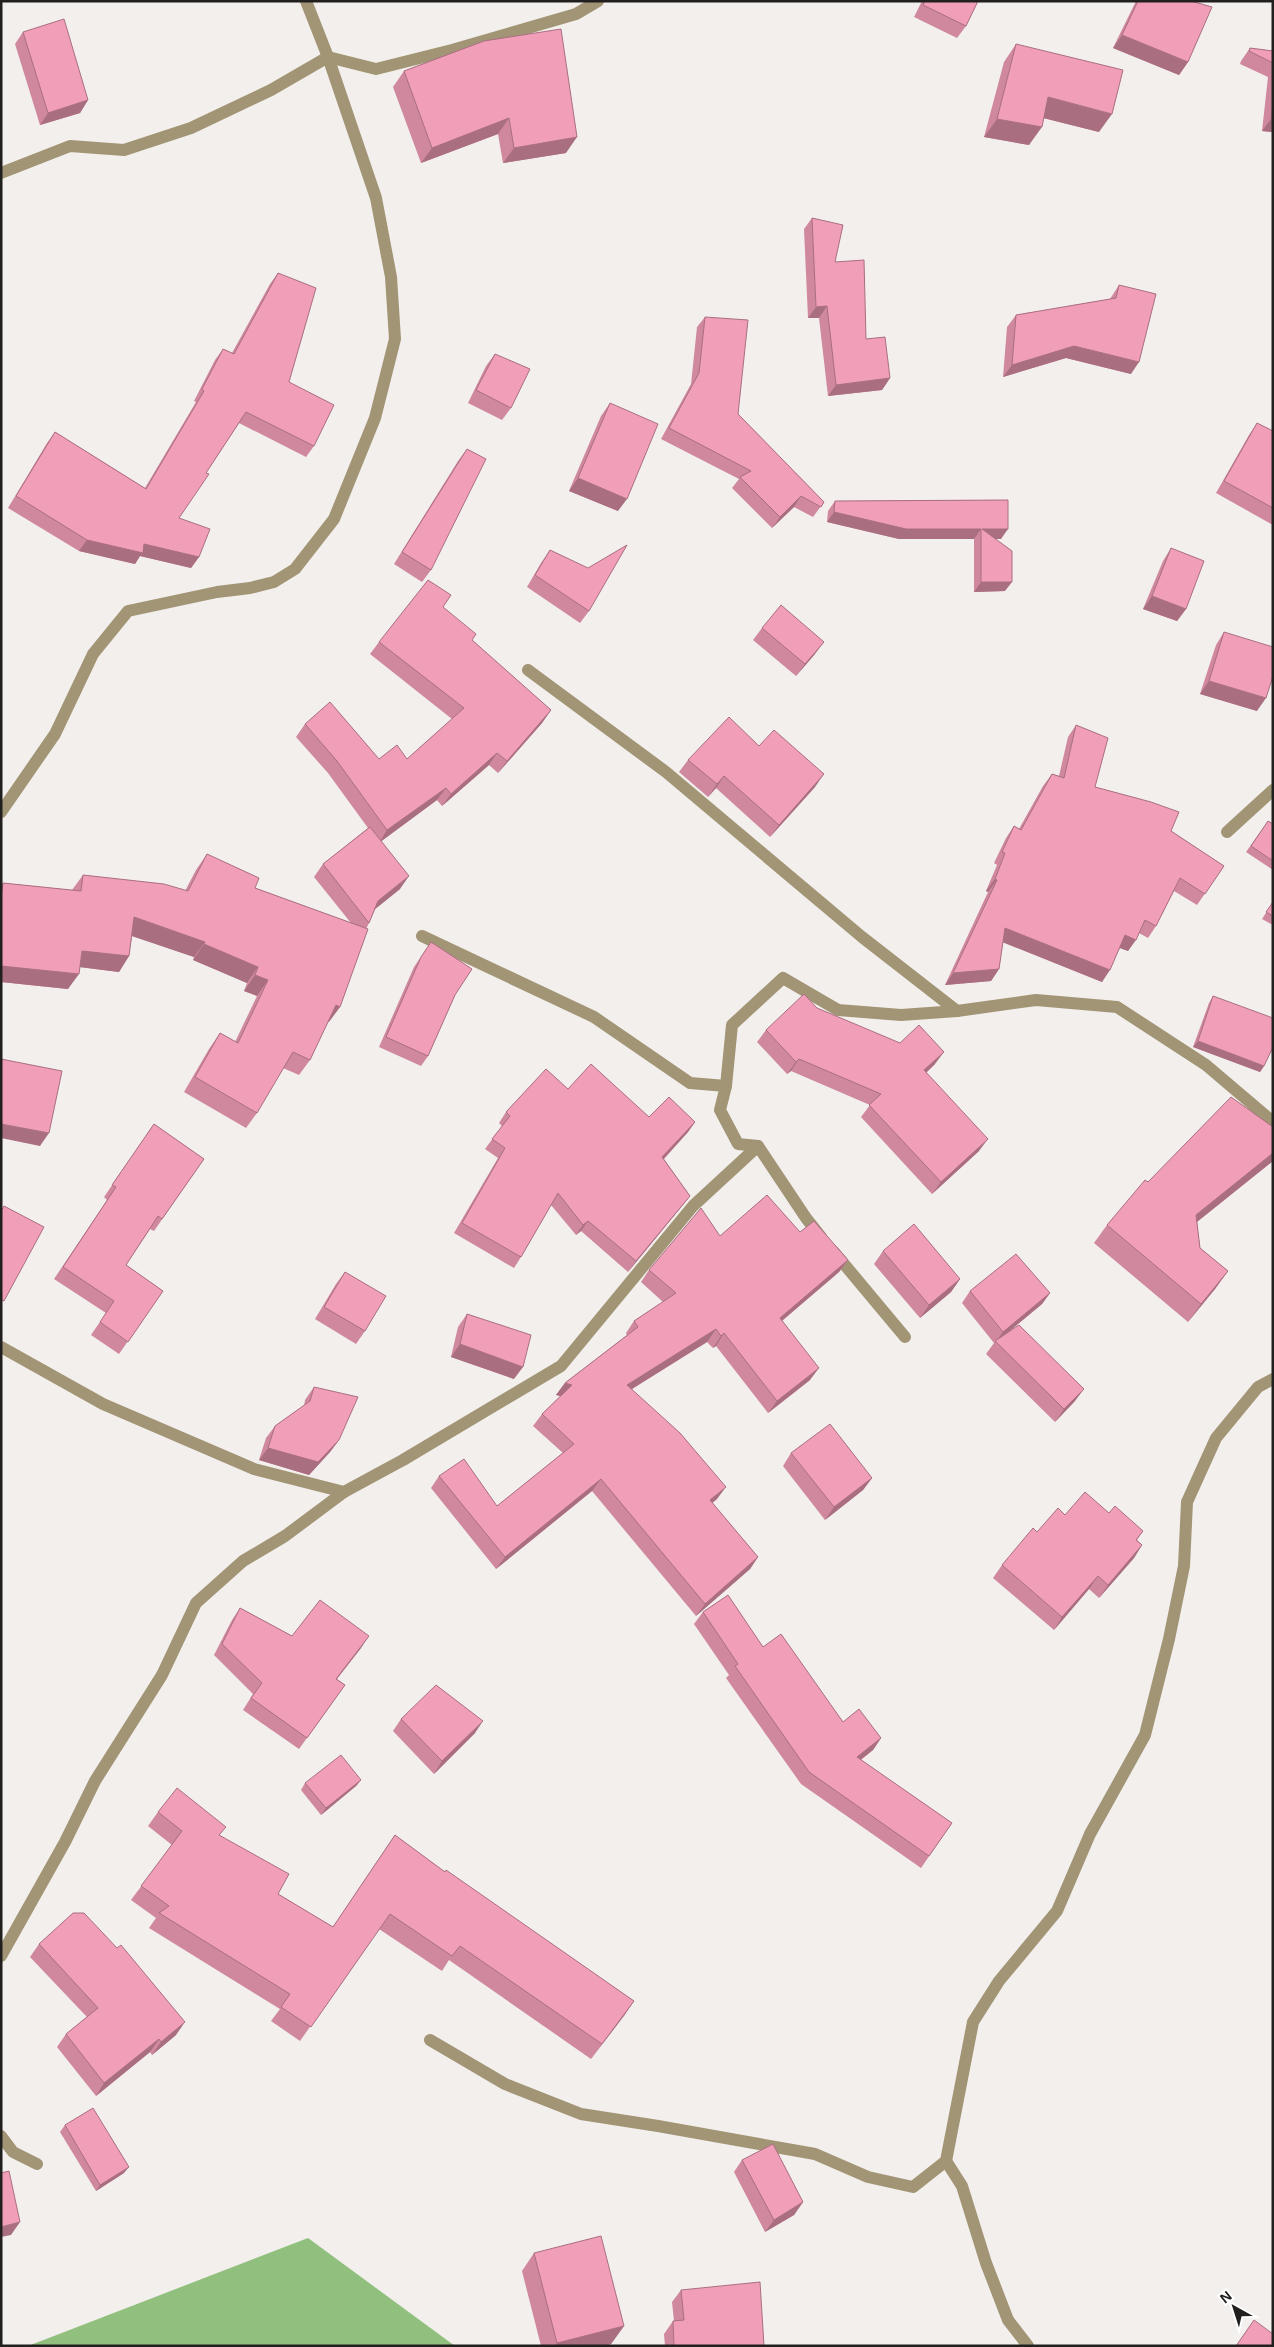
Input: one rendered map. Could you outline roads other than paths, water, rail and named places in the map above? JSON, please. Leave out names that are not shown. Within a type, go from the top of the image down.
[{"type":"street","points":[[1,812],[55,734],[93,654],[128,611],[274,582],[294,569],[334,519],[376,418],[395,340],[391,277],[376,198],[328,57],[306,1]]},
{"type":"street","points":[[1,172],[70,146],[124,150],[191,128],[271,90],[328,57],[376,69],[452,50],[576,14],[598,1]]},
{"type":"street","points":[[528,670],[666,772],[862,937],[957,1011]]},
{"type":"street","points":[[1227,832],[1273,790]]},
{"type":"street","points":[[422,936],[594,1017],[690,1083],[726,1086]]},
{"type":"street","points":[[758,1146],[738,1144],[720,1110],[726,1086],[732,1025],[784,978],[838,1010],[901,1015],[957,1011],[1036,1000],[1117,1008],[1206,1065],[1273,1122]]},
{"type":"street","points":[[758,1146],[806,1218],[905,1336]]},
{"type":"street","points":[[1,1956],[65,1842],[95,1781],[162,1675],[196,1603],[243,1561],[286,1536],[344,1492],[403,1460],[561,1366],[692,1206],[758,1146]]},
{"type":"street","points":[[1,1347],[102,1404],[254,1469],[344,1492]]},
{"type":"street","points":[[430,2040],[505,2084],[581,2114],[815,2154],[868,2177],[913,2187],[946,2161],[973,2022],[999,1981],[1057,1911],[1090,1834],[1145,1735],[1169,1640],[1184,1566],[1187,1502],[1216,1438],[1258,1387],[1273,1379]]},
{"type":"street","points":[[1,2136],[13,2152],[37,2164]]},
{"type":"street","points":[[946,2161],[962,2186],[986,2263],[1008,2320],[1028,2346]]}]
